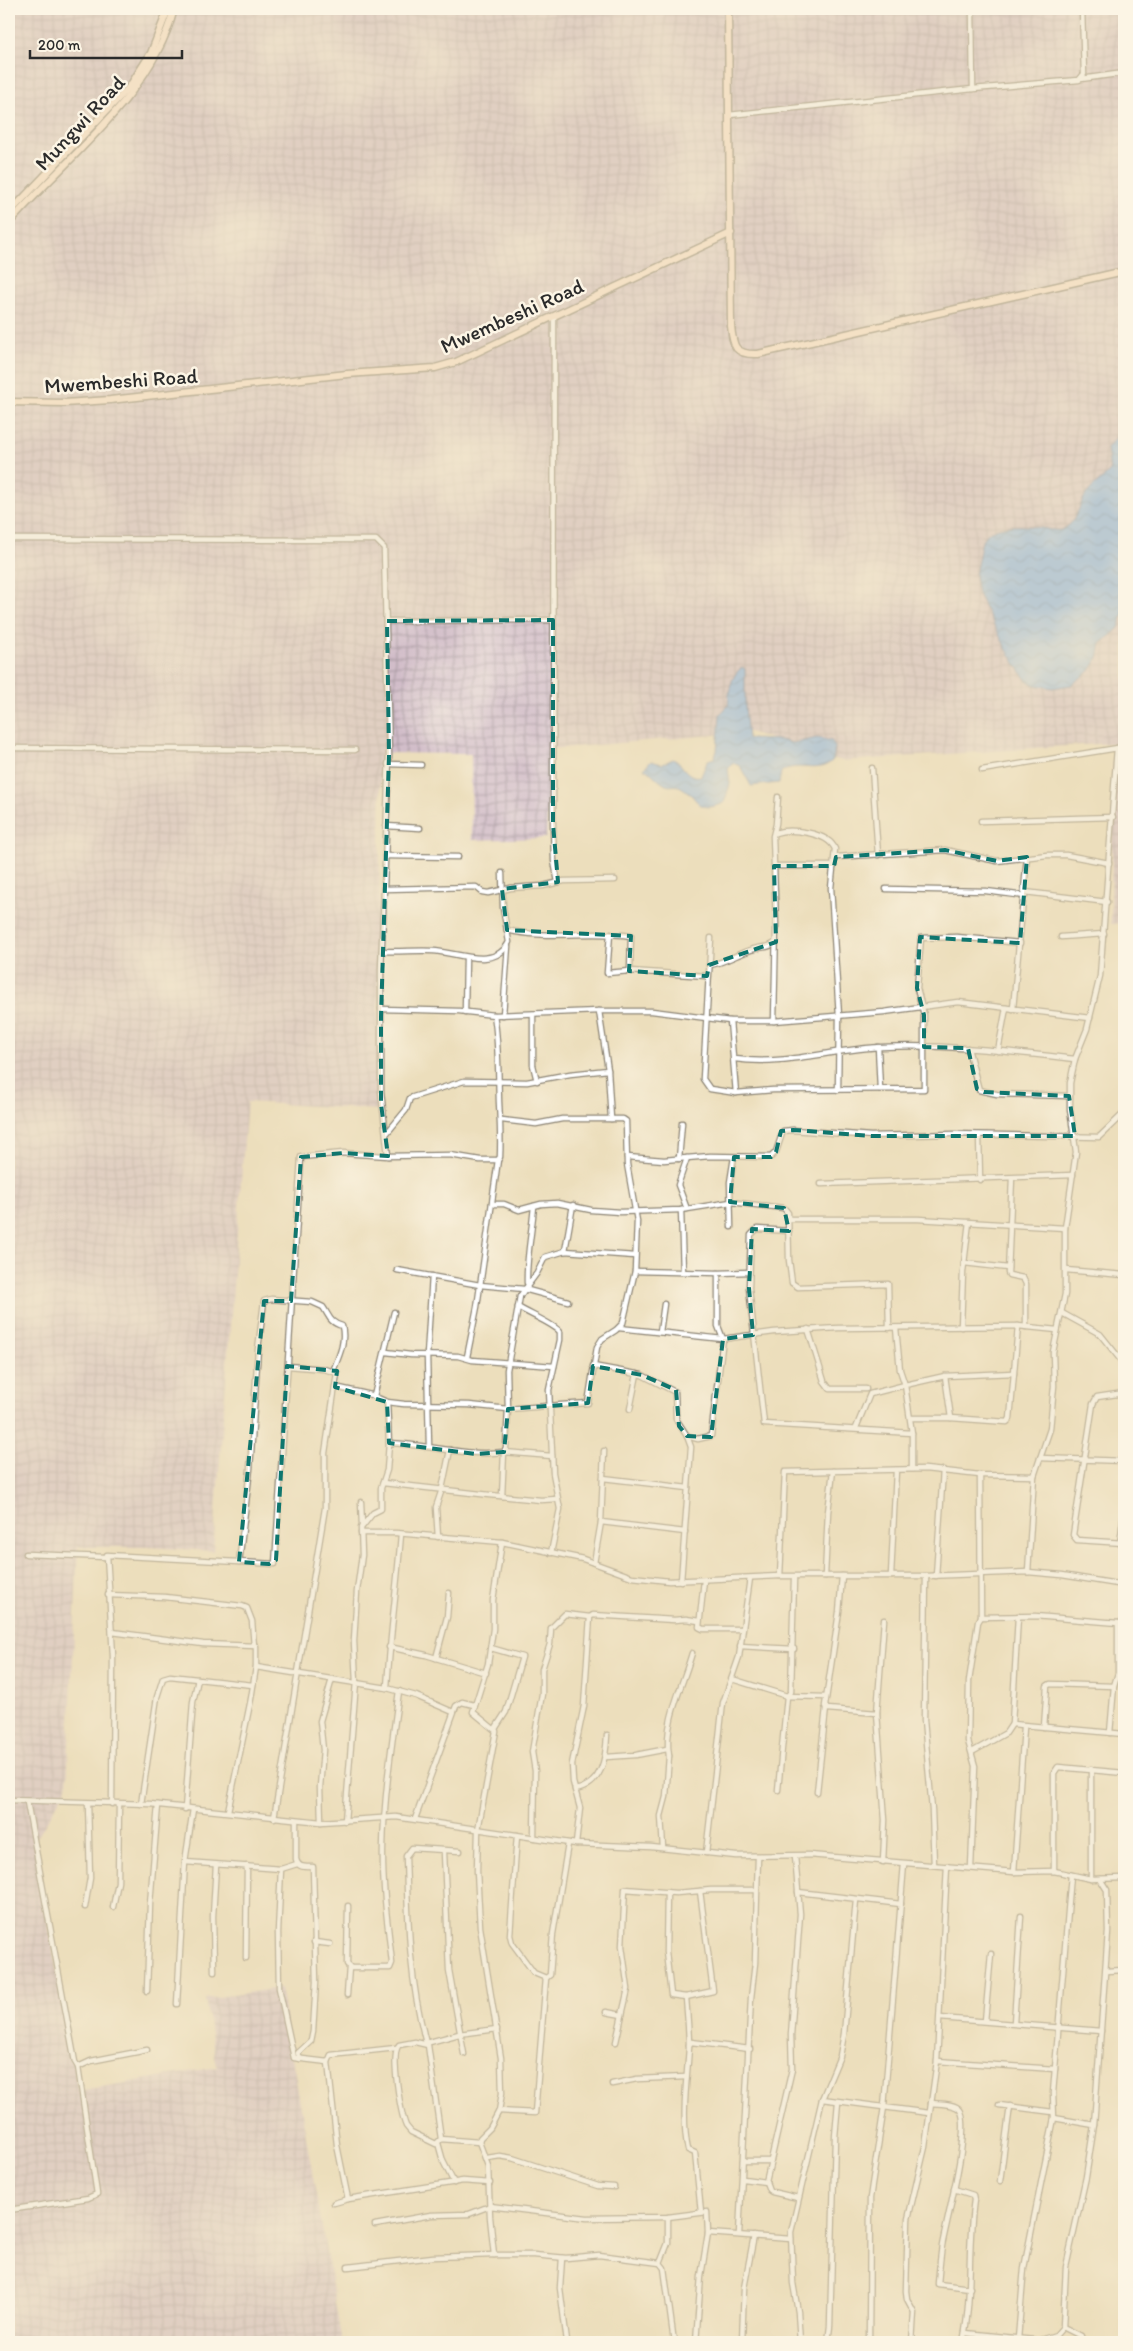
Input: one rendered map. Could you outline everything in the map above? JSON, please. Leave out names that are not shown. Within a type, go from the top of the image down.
[{"type":"street","name":"Mungwi Road","points":[[9,218],[130,86],[151,52],[168,9]]},
{"type":"street","name":"Mungwi Road","points":[[9,218],[134,90],[158,52],[174,9]]},
{"type":"street","points":[[728,9],[733,341],[736,349],[748,355],[758,354],[1124,271]]},
{"type":"street","points":[[972,9],[973,89]]},
{"type":"street","points":[[1081,79],[1084,60],[1082,9]]},
{"type":"street","points":[[729,115],[1124,73]]},
{"type":"street","name":"Mwembeshi Road","points":[[9,402],[56,403],[110,400],[348,374],[434,368],[456,362],[731,233]]},
{"type":"street","points":[[554,316],[553,824],[554,861],[558,882]]},
{"type":"street","points":[[9,539],[376,540],[384,548],[387,620],[388,764],[382,951],[381,1104],[387,1132],[388,1156]]},
{"type":"street","points":[[387,620],[553,620]]},
{"type":"street","points":[[982,770],[1124,747]]},
{"type":"street","points":[[9,748],[354,750]]},
{"type":"street","points":[[1028,1572],[1034,1476],[1050,1429],[1054,1386],[1053,1352],[1062,1313],[1066,1270],[1065,1228],[1076,1152],[1069,1096],[1075,1059],[1090,1018],[1100,976],[1110,863],[1117,748]]},
{"type":"street","points":[[388,764],[421,765]]},
{"type":"street","points":[[872,768],[878,855]]},
{"type":"street","points":[[774,1021],[776,942],[774,833],[778,797]]},
{"type":"street","points":[[981,821],[1113,817]]},
{"type":"street","points":[[386,826],[420,828]]},
{"type":"street","points":[[774,833],[802,832],[817,835],[833,844],[836,857],[831,888],[839,1016],[838,1090]]},
{"type":"street","points":[[836,857],[945,850],[997,861],[1066,855],[1110,863]]},
{"type":"street","points":[[385,856],[458,857]]},
{"type":"street","points":[[1013,1009],[1027,857]]},
{"type":"street","points":[[774,866],[834,866]]},
{"type":"street","points":[[502,873],[503,908],[508,945],[503,1015]]},
{"type":"street","points":[[384,890],[476,887],[482,892],[488,893],[543,886],[558,882],[615,880]]},
{"type":"street","points":[[886,889],[1025,894],[1107,902]]},
{"type":"street","points":[[507,930],[546,935],[610,934],[632,938],[630,972]]},
{"type":"street","points":[[610,934],[606,973],[630,972],[707,976]]},
{"type":"street","points":[[1061,937],[1104,934]]},
{"type":"street","points":[[711,938],[707,976],[702,1079],[710,1089],[736,1093],[760,1090],[924,1089],[923,1007],[917,988],[921,938],[964,938],[1020,943]]},
{"type":"street","points":[[709,966],[728,961],[756,948],[770,947],[776,942]]},
{"type":"street","points":[[382,951],[450,952],[466,958],[490,957],[496,955],[508,945]]},
{"type":"street","points":[[465,1012],[466,958]]},
{"type":"street","points":[[381,1008],[494,1015],[652,1011],[730,1021],[774,1021],[839,1016],[958,1002],[1090,1018]]},
{"type":"street","points":[[998,1051],[1006,1008]]},
{"type":"street","points":[[599,1011],[608,1070],[611,1119]]},
{"type":"street","points":[[532,1014],[534,1065],[537,1081]]},
{"type":"street","points":[[467,1357],[500,1157],[502,1120],[498,1033],[494,1015]]},
{"type":"street","points":[[730,1021],[735,1059],[736,1093]]},
{"type":"street","points":[[735,1059],[791,1058],[878,1047],[924,1047],[968,1048],[1075,1059]]},
{"type":"street","points":[[878,1047],[880,1089]]},
{"type":"street","points":[[968,1048],[979,1090],[997,1094],[1069,1096]]},
{"type":"street","points":[[387,1132],[406,1110],[410,1098],[464,1080],[499,1083],[537,1081],[570,1074],[608,1070]]},
{"type":"street","points":[[627,1157],[664,1160],[771,1157],[776,1152],[783,1131],[793,1130],[871,1136],[979,1134],[1102,1136],[1116,1119],[1124,1114]]},
{"type":"street","points":[[335,1387],[374,1396],[387,1402],[508,1409],[588,1403],[593,1366],[600,1342],[619,1328],[626,1313],[635,1271],[636,1212],[627,1157],[625,1119],[562,1119],[536,1124],[502,1120]]},
{"type":"street","points":[[679,1159],[682,1123]]},
{"type":"street","points":[[979,1134],[980,1180]]},
{"type":"street","points":[[26,1554],[106,1557],[109,1554],[275,1564],[301,1157],[343,1153],[388,1156],[450,1155],[480,1160],[498,1160]]},
{"type":"street","points":[[731,1227],[730,1182],[734,1157]]},
{"type":"street","points":[[687,1158],[678,1186],[687,1209]]},
{"type":"street","points":[[821,1184],[919,1179],[980,1180],[1073,1175]]},
{"type":"street","points":[[1012,1178],[1008,1268],[1009,1275],[1023,1278],[1026,1284],[1026,1327]]},
{"type":"street","points":[[492,1204],[504,1204],[519,1210],[557,1203],[591,1210],[636,1212],[681,1210],[731,1202],[784,1208],[788,1213],[789,1219],[789,1260],[794,1286],[888,1284],[889,1328]]},
{"type":"street","points":[[565,1251],[573,1205]]},
{"type":"street","points":[[527,1283],[526,1265],[532,1237],[534,1206]]},
{"type":"street","points":[[681,1210],[683,1272]]},
{"type":"street","points":[[789,1219],[837,1218],[970,1222],[1065,1228]]},
{"type":"street","points":[[961,1327],[964,1263],[970,1222]]},
{"type":"street","points":[[789,1231],[762,1229],[753,1231],[751,1235],[749,1272],[753,1335],[759,1365],[764,1424],[803,1428],[856,1428],[912,1434]]},
{"type":"street","points":[[502,1496],[508,1409],[507,1370],[518,1307],[527,1283],[537,1272],[544,1257],[565,1251],[635,1256]]},
{"type":"street","points":[[964,1263],[1008,1268]]},
{"type":"street","points":[[397,1270],[480,1285],[524,1289],[568,1301]]},
{"type":"street","points":[[1066,1270],[1124,1275]]},
{"type":"street","points":[[635,1271],[718,1274],[749,1272]]},
{"type":"street","points":[[687,1436],[698,1439],[711,1437],[723,1339],[717,1320],[718,1274]]},
{"type":"street","points":[[429,1446],[427,1356],[432,1276]]},
{"type":"street","points":[[239,1562],[250,1469],[258,1349],[264,1301],[267,1299],[312,1302],[323,1307],[332,1323],[342,1326],[344,1333],[341,1351],[333,1370]]},
{"type":"street","points":[[660,1332],[664,1304]]},
{"type":"street","points":[[518,1307],[558,1328],[560,1340],[549,1390],[552,1456],[560,1509],[551,1553]]},
{"type":"street","points":[[374,1396],[394,1312]]},
{"type":"street","points":[[1062,1313],[1100,1334],[1124,1364]]},
{"type":"street","points":[[619,1328],[723,1339],[808,1329],[1018,1326],[1057,1330]]},
{"type":"street","points":[[911,1418],[951,1418],[1007,1422],[1010,1419],[1018,1326]]},
{"type":"street","points":[[896,1328],[900,1370],[911,1418],[912,1469]]},
{"type":"street","points":[[808,1329],[824,1381],[830,1389],[866,1389]]},
{"type":"street","points":[[386,1352],[467,1357],[472,1360],[554,1366]]},
{"type":"street","points":[[274,1818],[325,1508],[325,1453],[337,1373],[333,1370],[288,1366]]},
{"type":"street","points":[[593,1366],[637,1374],[674,1389],[676,1419],[687,1436],[691,1456],[681,1581]]},
{"type":"street","points":[[856,1428],[870,1394],[945,1376],[1014,1373]]},
{"type":"street","points":[[630,1410],[637,1374]]},
{"type":"street","points":[[945,1376],[951,1418]]},
{"type":"street","points":[[1124,1394],[1109,1394],[1095,1400],[1084,1459],[1073,1538],[1077,1540],[1122,1543],[1124,1512]]},
{"type":"street","points":[[362,1526],[373,1513],[382,1509],[381,1488],[387,1470],[389,1443],[387,1402]]},
{"type":"street","points":[[389,1443],[429,1446],[474,1454],[504,1452],[552,1456]]},
{"type":"street","points":[[438,1537],[436,1507],[442,1489],[450,1450]]},
{"type":"street","points":[[594,1563],[601,1522],[604,1451]]},
{"type":"street","points":[[1040,1458],[1124,1461]]},
{"type":"street","points":[[780,1576],[783,1474],[787,1471],[912,1469],[1034,1476]]},
{"type":"street","points":[[891,1576],[896,1470]]},
{"type":"street","points":[[936,1576],[943,1470]]},
{"type":"street","points":[[825,1576],[833,1471]]},
{"type":"street","points":[[971,1868],[975,1766],[968,1741],[970,1681],[977,1627],[981,1618],[980,1474]]},
{"type":"street","points":[[603,1478],[688,1488]]},
{"type":"street","points":[[383,1483],[541,1500],[557,1498]]},
{"type":"street","points":[[345,1821],[356,1682],[354,1641],[357,1591],[362,1555],[361,1502]]},
{"type":"street","points":[[601,1522],[685,1532]]},
{"type":"street","points":[[361,1533],[401,1534],[502,1542],[594,1563],[644,1579],[681,1581],[780,1576],[936,1576],[1028,1572],[1062,1574],[1124,1584]]},
{"type":"street","points":[[387,1688],[389,1647],[401,1534]]},
{"type":"street","points":[[495,1729],[474,1715],[474,1705],[486,1673],[493,1629],[493,1600],[502,1542]]},
{"type":"street","points":[[106,1557],[112,1632],[112,1804]]},
{"type":"street","points":[[817,1792],[826,1697],[839,1612],[842,1576]]},
{"type":"street","points":[[926,1576],[924,1720],[932,1810],[934,1865]]},
{"type":"street","points":[[706,1853],[721,1711],[737,1666],[750,1578]]},
{"type":"street","points":[[778,1790],[787,1696],[791,1692],[794,1649],[794,1578]]},
{"type":"street","points":[[704,1580],[699,1627],[703,1629],[742,1629]]},
{"type":"street","points":[[436,1658],[447,1617],[448,1593]]},
{"type":"street","points":[[108,1595],[165,1597],[248,1608],[252,1622],[254,1646],[257,1648],[256,1667],[228,1811]]},
{"type":"street","points":[[534,1838],[535,1771],[532,1752],[542,1694],[542,1669],[550,1644],[551,1628],[565,1614],[590,1617],[593,1615],[699,1621]]},
{"type":"street","points":[[981,1618],[1018,1616],[1074,1618],[1124,1624]]},
{"type":"street","points":[[972,1752],[1006,1733],[1012,1724],[1018,1616]]},
{"type":"street","points":[[576,1844],[580,1808],[575,1790],[572,1764],[584,1706],[590,1617]]},
{"type":"street","points":[[883,1862],[885,1820],[877,1713],[884,1620]]},
{"type":"street","points":[[1110,1733],[1114,1686],[1118,1673],[1118,1623]]},
{"type":"street","points":[[112,1632],[203,1644],[254,1646]]},
{"type":"street","points":[[740,1646],[794,1649]]},
{"type":"street","points":[[389,1647],[436,1658],[486,1673]]},
{"type":"street","points":[[479,2142],[490,2128],[499,2111],[502,2082],[497,2029],[478,1912],[478,1830],[496,1736],[495,1729],[506,1712],[522,1657],[490,1648]]},
{"type":"street","points":[[663,1848],[661,1816],[666,1797],[669,1756],[667,1749],[672,1718],[692,1653]]},
{"type":"street","points":[[256,1667],[387,1688],[453,1712]]},
{"type":"street","points":[[1118,1673],[1124,1672]]},
{"type":"street","points":[[141,1804],[162,1680],[165,1676],[253,1685]]},
{"type":"street","points":[[321,1822],[320,1787],[323,1750],[320,1724],[332,1679]]},
{"type":"street","points":[[732,1679],[787,1696],[826,1697]]},
{"type":"street","points":[[184,1809],[193,1702],[198,1680]]},
{"type":"street","points":[[1044,1727],[1047,1686],[1050,1684],[1114,1686]]},
{"type":"street","points":[[349,1967],[392,1967],[384,1879],[385,1818],[399,1691]]},
{"type":"street","points":[[415,1819],[453,1712],[459,1703],[474,1705]]},
{"type":"street","points":[[826,1708],[877,1713]]},
{"type":"street","points":[[1012,1724],[1024,1727],[1124,1734]]},
{"type":"street","points":[[1014,1872],[1024,1727]]},
{"type":"street","points":[[575,1790],[584,1789],[592,1784],[606,1757],[606,1735]]},
{"type":"street","points":[[606,1757],[636,1755],[667,1749]]},
{"type":"street","points":[[1054,1871],[1054,1773],[1058,1767],[1064,1766],[1124,1773]]},
{"type":"street","points":[[1091,1769],[1091,1879]]},
{"type":"street","points":[[9,1800],[158,1805],[321,1822],[385,1818],[415,1819],[568,1844],[663,1848],[758,1857],[795,1856],[1014,1872],[1054,1871],[1091,1879],[1124,1878]]},
{"type":"street","points":[[9,2210],[88,2198],[96,2194],[78,2067],[73,2052],[27,1802]]},
{"type":"street","points":[[85,1907],[90,1878],[88,1804]]},
{"type":"street","points":[[113,1907],[118,1882],[119,1804]]},
{"type":"street","points":[[147,1991],[150,1904],[158,1805]]},
{"type":"street","points":[[177,2004],[185,1862],[193,1809]]},
{"type":"street","points":[[296,1820],[297,1864]]},
{"type":"street","points":[[517,1835],[510,1934],[512,1943],[534,1973],[546,1978]]},
{"type":"street","points":[[499,2111],[535,2113],[546,1978],[550,1975],[553,1934],[568,1844]]},
{"type":"street","points":[[454,2183],[443,2161],[439,2141],[430,2054],[416,2006],[409,1943],[406,1856],[412,1848],[444,1852],[460,1851]]},
{"type":"street","points":[[444,1852],[449,1970],[464,2054]]},
{"type":"street","points":[[795,1856],[800,1914],[791,2035],[791,2077],[766,2182],[769,2190],[772,2192],[798,2198]]},
{"type":"street","points":[[739,2234],[750,2049],[758,1857]]},
{"type":"street","points":[[185,1862],[281,1869],[297,1864],[302,1867],[313,1867],[316,1982],[313,2031],[311,2041],[298,2053],[300,2059]]},
{"type":"street","points":[[869,2342],[870,2198],[884,2107],[904,1864]]},
{"type":"street","points":[[214,1972],[213,1916],[216,1865]]},
{"type":"street","points":[[246,1958],[247,1866]]},
{"type":"street","points":[[912,2342],[914,2312],[906,2292],[907,2231],[917,2174],[925,2147],[937,2061],[947,1866]]},
{"type":"street","points":[[281,1869],[278,1932],[279,1988],[294,2058],[328,2062]]},
{"type":"street","points":[[1018,2339],[1024,2263],[1054,2118],[1055,2069],[1071,1875]]},
{"type":"street","points":[[965,2333],[1038,2342],[1056,2335],[1063,2327],[1066,2267],[1086,2177],[1094,2125],[1106,1971],[1108,1896],[1107,1890],[1100,1879]]},
{"type":"street","points":[[616,2042],[628,1989],[622,1960],[623,1892],[628,1887],[667,1892],[757,1890]]},
{"type":"street","points":[[667,1892],[666,1952],[671,1995],[686,1997],[713,1991],[700,1891]]},
{"type":"street","points":[[798,1892],[901,1904]]},
{"type":"street","points":[[800,2342],[798,2312],[792,2284],[791,2239],[798,2198],[822,2099],[840,2056],[844,2034],[856,1900]]},
{"type":"street","points":[[347,1995],[349,1967],[347,1960],[348,1906]]},
{"type":"street","points":[[1014,2023],[1021,1916]]},
{"type":"street","points":[[314,1942],[330,1944]]},
{"type":"street","points":[[985,2021],[991,1954]]},
{"type":"street","points":[[1106,1971],[1124,1970]]},
{"type":"street","points":[[686,1997],[689,2045],[686,2077],[685,2140],[688,2150],[695,2152],[701,2212]]},
{"type":"street","points":[[606,2012],[619,2016],[622,2015]]},
{"type":"street","points":[[940,2018],[1101,2031]]},
{"type":"street","points":[[348,2199],[337,2145],[328,2062],[331,2055],[396,2048],[409,2043],[426,2044],[459,2034],[497,2029]]},
{"type":"street","points":[[689,2045],[691,2042],[750,2049]]},
{"type":"street","points":[[396,2048],[396,2069],[406,2126],[411,2132],[439,2141],[479,2142]]},
{"type":"street","points":[[78,2067],[92,2061],[147,2050]]},
{"type":"street","points":[[937,2061],[1055,2069]]},
{"type":"street","points":[[612,2084],[637,2079],[686,2077]]},
{"type":"street","points":[[822,2099],[929,2113]]},
{"type":"street","points":[[828,2342],[835,2137],[838,2102]]},
{"type":"street","points":[[931,2103],[959,2108],[964,2117],[962,2145],[942,2247],[938,2284],[970,2288]]},
{"type":"street","points":[[998,2105],[1053,2112]]},
{"type":"street","points":[[1000,2182],[1010,2106]]},
{"type":"street","points":[[1054,2118],[1094,2125]]},
{"type":"street","points":[[479,2142],[487,2158],[494,2255]]},
{"type":"street","points":[[487,2158],[500,2156],[512,2158],[598,2186],[614,2187]]},
{"type":"street","points":[[743,2161],[771,2161]]},
{"type":"street","points":[[743,2179],[766,2182]]},
{"type":"street","points":[[334,2203],[348,2199],[463,2181],[490,2183]]},
{"type":"street","points":[[954,2189],[971,2194],[974,2200],[969,2247],[969,2314],[963,2342]]},
{"type":"street","points":[[375,2225],[431,2215],[469,2214],[490,2206],[587,2218],[668,2218],[708,2212],[708,2233],[701,2276],[696,2342]]},
{"type":"street","points":[[660,2263],[668,2243],[668,2218]]},
{"type":"street","points":[[708,2233],[791,2239]]},
{"type":"street","points":[[742,2342],[744,2288],[754,2236]]},
{"type":"street","points":[[348,2267],[433,2257],[494,2255],[534,2255],[562,2258],[599,2255],[660,2263],[664,2268],[674,2342]]},
{"type":"street","points":[[562,2258],[560,2288],[567,2342]]},
{"type":"street","points":[[1063,2327],[1080,2336],[1082,2342]]},
{"type":"highlighted area","points":[[553,620],[553,824],[558,882],[502,889],[507,930],[631,936],[629,971],[707,976],[709,965],[776,942],[774,866],[834,866],[836,857],[945,850],[997,861],[1027,857],[1020,943],[920,937],[917,988],[924,1015],[924,1047],[968,1048],[977,1089],[984,1092],[1069,1096],[1075,1136],[871,1136],[793,1130],[781,1131],[776,1152],[771,1157],[734,1157],[730,1202],[784,1208],[789,1231],[752,1229],[749,1288],[753,1335],[723,1339],[711,1437],[687,1436],[679,1426],[676,1390],[642,1375],[593,1366],[588,1403],[508,1409],[504,1452],[475,1454],[389,1443],[387,1402],[335,1387],[337,1371],[287,1366],[276,1560],[269,1564],[239,1562],[264,1301],[291,1301],[301,1157],[343,1153],[388,1156],[381,1104],[381,1017],[389,755],[387,621]]},
{"type":"shaded area","points":[[9,9],[1124,9],[1124,923],[1111,924],[1113,743],[842,761],[749,732],[551,749],[546,838],[472,840],[471,754],[381,753],[377,1110],[247,1102],[213,1551],[146,1547],[78,1547],[67,1787],[34,1843],[78,2091],[217,2067],[205,1999],[280,1988],[342,2342],[9,2342]]},
{"type":"water","points":[[1124,401],[1124,611],[1119,628],[1101,644],[1098,658],[1090,671],[1071,685],[1053,688],[1034,685],[1026,680],[1008,652],[978,594],[975,575],[982,541],[986,535],[993,531],[1009,526],[1026,526],[1054,530],[1066,528],[1073,520],[1090,489],[1110,471],[1107,448],[1122,431]]},
{"type":"water","points":[[742,667],[745,669],[745,706],[748,739],[780,740],[793,743],[817,738],[832,741],[835,748],[833,760],[821,767],[794,767],[787,769],[781,772],[779,783],[751,786],[740,766],[733,763],[728,769],[730,784],[724,803],[708,807],[703,806],[681,787],[666,785],[644,769],[651,761],[662,764],[673,759],[688,773],[701,776],[708,760],[714,758],[717,751],[720,714],[728,706],[733,680]]}]
